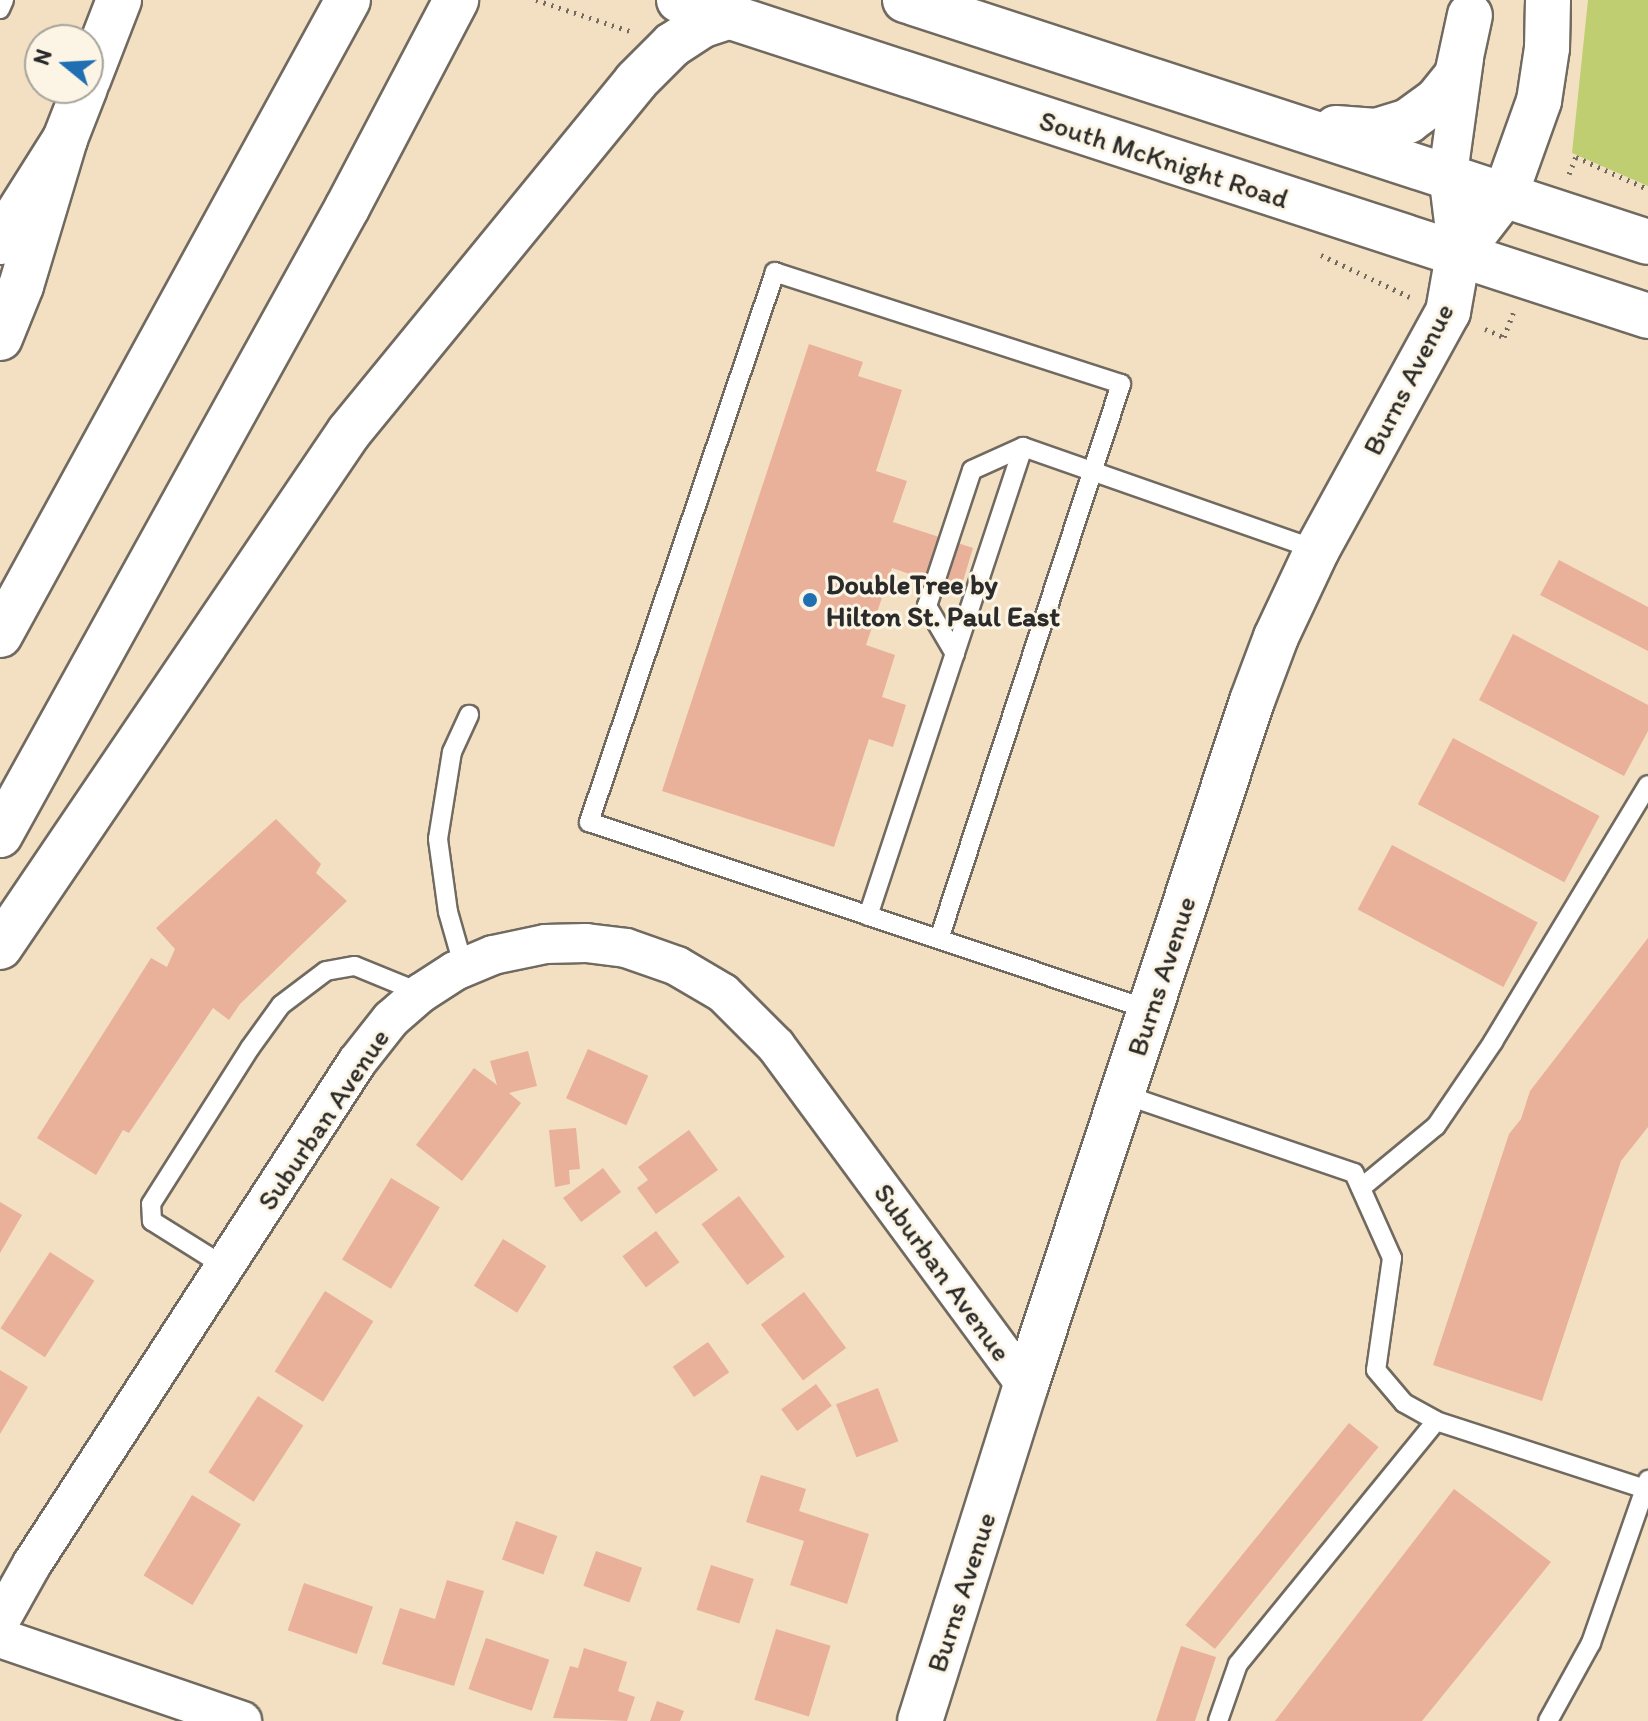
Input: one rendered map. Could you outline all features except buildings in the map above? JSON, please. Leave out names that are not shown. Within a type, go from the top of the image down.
[{"type":"main road","points":[[104,39],[119,0]]},
{"type":"main road","points":[[0,635],[348,0]]},
{"type":"main road","name":"South McKnight Road","points":[[679,0],[1648,316]]},
{"type":"main road","points":[[905,0],[1448,174],[1648,242]]},
{"type":"main road","points":[[1458,255],[1506,193],[1539,101],[1547,48],[1548,0]]},
{"type":"main road","points":[[1286,123],[1376,131],[1408,121],[1436,101],[1457,75],[1471,7]]},
{"type":"main road","points":[[0,835],[339,221],[448,15]]},
{"type":"main road","points":[[0,947],[349,432],[636,81],[672,45],[703,25],[730,16]]},
{"type":"main road","points":[[0,338],[21,286],[65,139],[79,104]]},
{"type":"main road","points":[[0,242],[65,139]]},
{"type":"main road","name":"Burns Avenue","points":[[920,1721],[1026,1385],[1252,701],[1276,637],[1317,550],[1448,312],[1458,255]]},
{"type":"street","points":[[1458,255],[1448,174],[1471,7]]},
{"type":"street","name":"Suburban Avenue","points":[[0,1621],[32,1564],[357,1062],[391,1019],[421,993],[493,955],[545,944],[586,943],[626,948],[677,966],[723,993],[776,1046],[1026,1385]]},
{"type":"street","points":[[0,1638],[242,1721]]},
{"type":"lane","points":[[0,9],[4,0]]},
{"type":"lane","points":[[939,939],[1121,384],[775,272],[589,822],[1150,1010]]},
{"type":"lane","points":[[955,654],[927,606],[972,470],[1023,447],[1317,550]]},
{"type":"lane","points":[[868,916],[1023,447]]},
{"type":"lane","points":[[464,968],[448,912],[438,839],[452,752],[469,715]]},
{"type":"lane","points":[[1361,1188],[1436,1126],[1493,1042],[1648,785]]},
{"type":"lane","points":[[224,1266],[152,1221],[151,1204],[250,1048],[281,1005],[326,971],[355,966],[421,993]]},
{"type":"lane","points":[[1122,1094],[1354,1173],[1392,1258],[1376,1370],[1404,1403],[1436,1421],[1646,1484],[1591,1643],[1548,1721]]},
{"type":"lane","points":[[1218,1721],[1238,1664],[1436,1421]]},
{"type":"path","points":[[1576,157],[1648,189]]},
{"type":"green space","points":[[1588,0],[1648,0],[1648,186],[1572,153]]},
{"type":"place","name":"DoubleTree by Hilton St. Paul East","points":[[810,600]]}]
